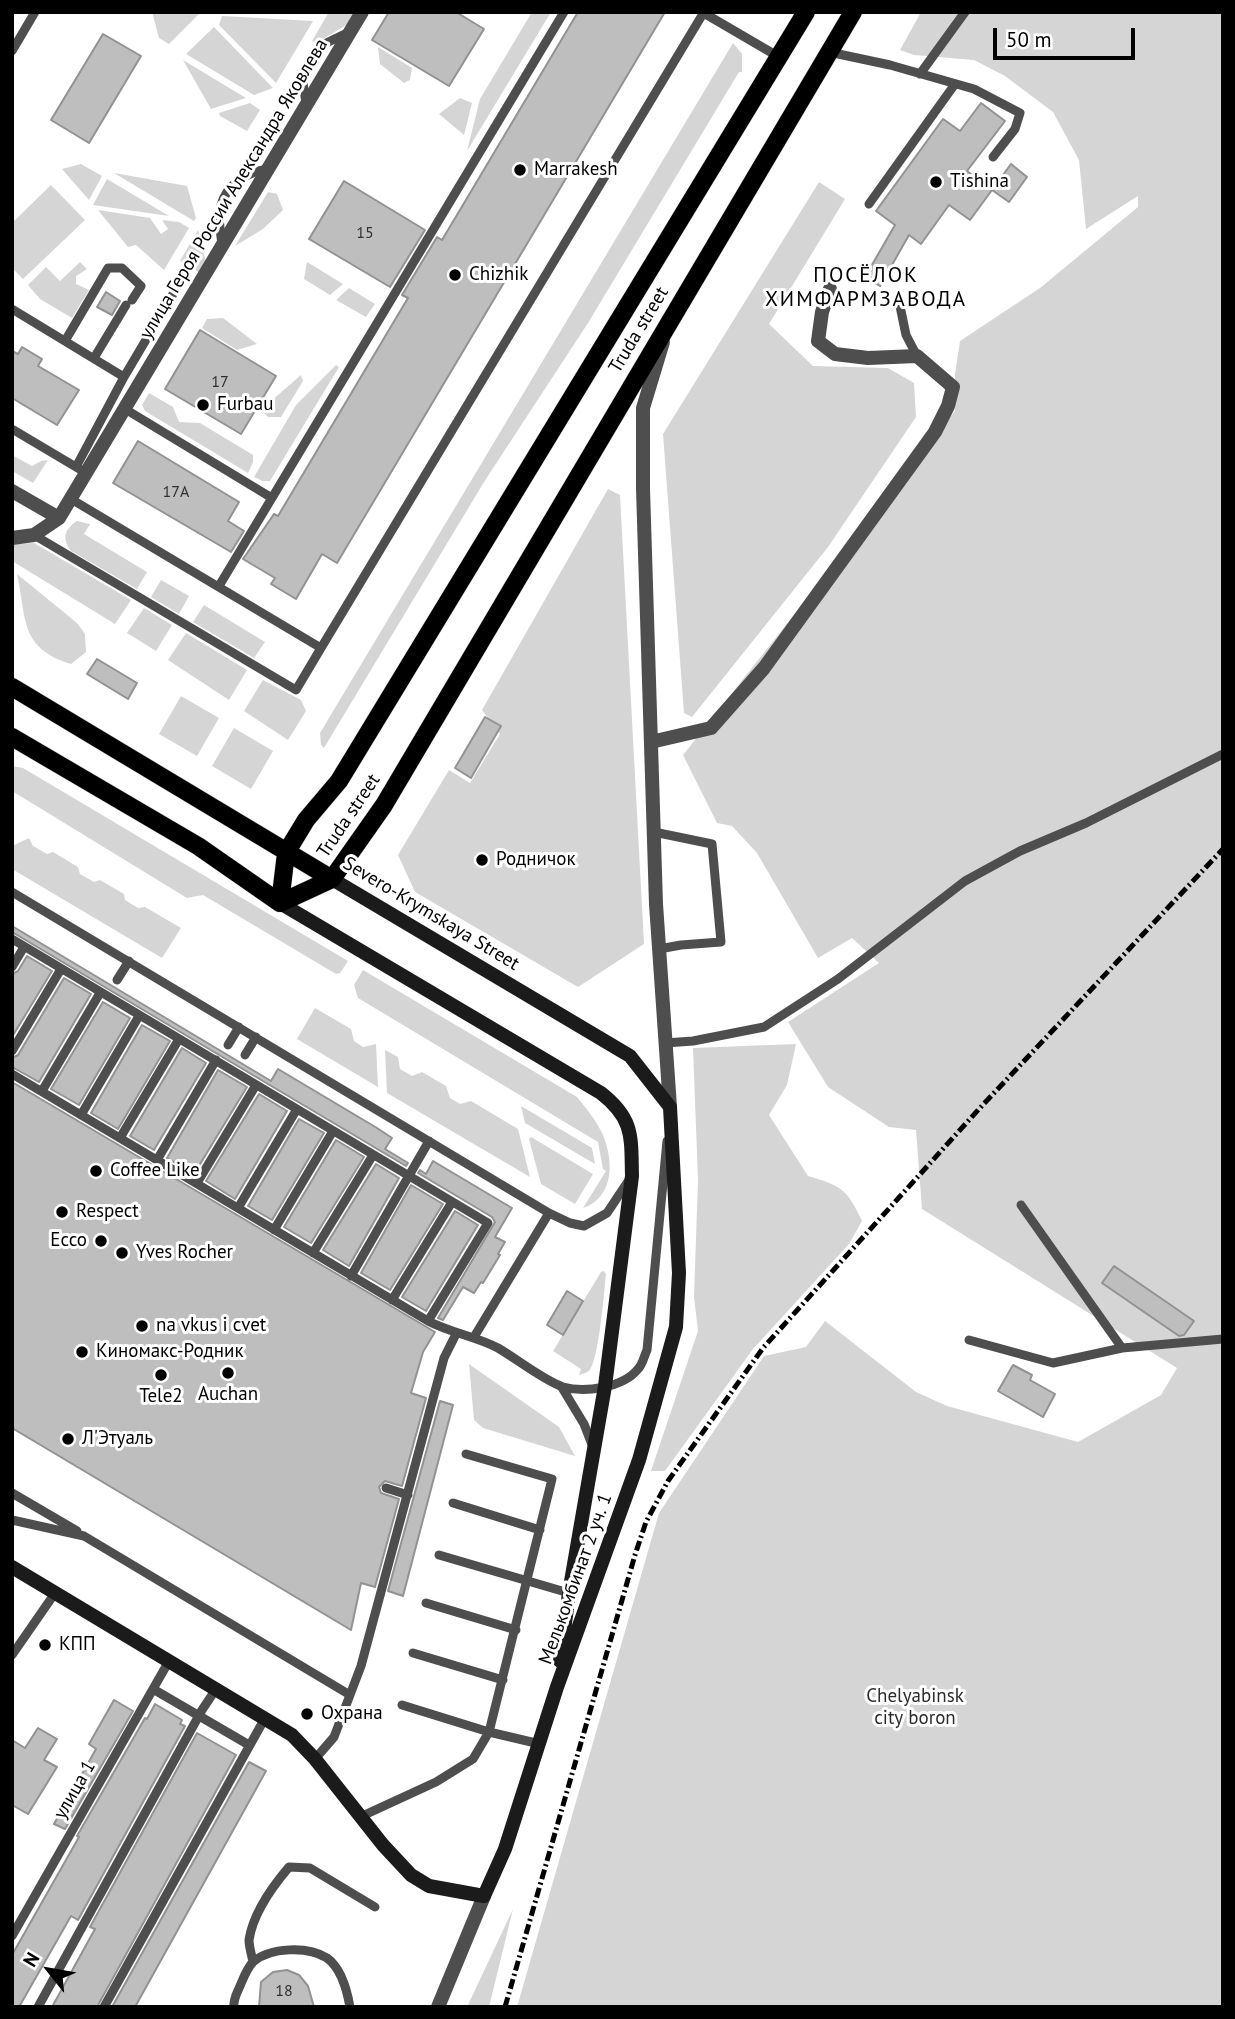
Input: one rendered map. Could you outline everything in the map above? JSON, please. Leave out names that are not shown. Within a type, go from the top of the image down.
[{"type":"main road","name":"Truda street","points":[[280,903],[286,853],[306,820],[346,769],[806,12]]},
{"type":"main road","name":"Truda street","points":[[280,903],[332,879],[384,804],[853,12]]},
{"type":"main road","name":"Severo-Krymskaya Street","points":[[15,685],[332,879]]},
{"type":"main road","points":[[14,739],[198,846],[280,903]]},
{"type":"street","name":"улица Героя России Александра Яковлева","points":[[59,518],[71,499],[81,470],[125,409],[362,12]]},
{"type":"street","points":[[651,742],[711,728],[764,668],[935,432],[948,406],[953,387],[917,356],[868,358],[835,354],[818,341],[822,312],[830,289]]},
{"type":"street","points":[[670,319],[643,408],[643,489],[654,831],[670,1107]]},
{"type":"street","points":[[12,491],[59,518],[34,535],[12,538]]},
{"type":"street","name":"Severo-Krymskaya Street","points":[[332,879],[630,1056],[670,1107]]},
{"type":"street","name":"Мелькомбинат 2 уч. 1","points":[[280,903],[601,1093],[624,1115],[632,1140],[632,1176],[605,1386],[569,1593],[557,1687]]},
{"type":"street","name":"Мелькомбинат 2 уч. 1","points":[[557,1687],[639,1460],[676,1327],[679,1273],[670,1107]]},
{"type":"street","points":[[12,1567],[292,1735],[411,1875],[429,1886],[484,1896]]},
{"type":"street","points":[[438,2007],[505,1849],[557,1687]]},
{"type":"lane","points":[[12,51],[35,12]]},
{"type":"lane","points":[[219,586],[564,12]]},
{"type":"lane","points":[[34,535],[296,690],[703,12],[779,57]]},
{"type":"lane","points":[[920,74],[965,12]]},
{"type":"lane","points":[[829,52],[956,83],[974,89],[1020,113],[1015,129],[993,157]]},
{"type":"lane","points":[[869,204],[956,83]]},
{"type":"lane","points":[[222,247],[220,206],[237,180],[256,171],[268,169]]},
{"type":"lane","points":[[65,341],[108,268],[122,268],[141,286],[94,358]]},
{"type":"lane","points":[[12,429],[81,470],[124,377],[186,272]]},
{"type":"lane","points":[[901,306],[905,335],[917,356]]},
{"type":"lane","points":[[12,309],[124,377]]},
{"type":"lane","points":[[125,409],[272,498]]},
{"type":"lane","points":[[71,499],[321,648]]},
{"type":"lane","points":[[665,1043],[693,1041],[764,1027],[838,979],[965,881],[1020,851],[1086,823],[1223,754]]},
{"type":"lane","points":[[654,831],[712,844],[721,942],[681,944],[659,949]]},
{"type":"lane","points":[[12,891],[549,1213],[570,1223],[584,1226],[607,1213],[632,1176]]},
{"type":"lane","points":[[12,939],[488,1223],[428,1321]]},
{"type":"lane","points":[[12,967],[24,947]]},
{"type":"lane","points":[[117,980],[129,961]]},
{"type":"lane","points":[[12,1052],[61,969]]},
{"type":"lane","points":[[41,1091],[100,993]]},
{"type":"lane","points":[[81,1115],[139,1016]]},
{"type":"lane","points":[[228,1045],[239,1027]]},
{"type":"lane","points":[[245,1055],[256,1037]]},
{"type":"lane","points":[[120,1138],[178,1038]]},
{"type":"lane","points":[[157,1160],[216,1060]]},
{"type":"lane","points":[[12,1074],[428,1321],[498,1348],[561,1386],[583,1390],[627,1379],[639,1369],[647,1350],[670,1107]]},
{"type":"lane","points":[[197,1183],[256,1085]]},
{"type":"lane","points":[[237,1208],[297,1109]]},
{"type":"lane","points":[[274,1230],[333,1130]]},
{"type":"lane","points":[[351,1276],[429,1141]]},
{"type":"lane","points":[[313,1253],[373,1155]]},
{"type":"lane","points":[[392,1300],[452,1202]]},
{"type":"lane","points":[[1021,1205],[1122,1348]]},
{"type":"lane","points":[[474,1337],[549,1213]]},
{"type":"lane","points":[[315,1759],[334,1737],[361,1666],[444,1358],[456,1334]]},
{"type":"lane","points":[[969,1340],[1053,1363],[1122,1348],[1223,1339]]},
{"type":"lane","points":[[561,1386],[584,1424],[594,1450]]},
{"type":"lane","points":[[360,1817],[436,1782],[473,1759],[489,1731],[552,1479],[466,1454]]},
{"type":"lane","points":[[386,1488],[408,1495]]},
{"type":"lane","points":[[12,1493],[350,1695]]},
{"type":"lane","points":[[453,1503],[540,1530]]},
{"type":"lane","points":[[12,1520],[84,1536]]},
{"type":"lane","points":[[439,1555],[569,1593]]},
{"type":"lane","points":[[12,1655],[55,1592]]},
{"type":"lane","points":[[426,1603],[516,1630]]},
{"type":"lane","points":[[413,1653],[503,1680]]},
{"type":"lane","name":"улица 1","points":[[12,1936],[169,1661]]},
{"type":"lane","points":[[153,1689],[249,1745]]},
{"type":"lane","points":[[38,2007],[216,1689]]},
{"type":"lane","points":[[402,1704],[540,1744]]},
{"type":"lane","points":[[104,2007],[265,1718]]},
{"type":"lane","points":[[253,1962],[249,1941],[258,1913],[273,1886],[289,1867],[310,1868],[375,1907]]},
{"type":"lane","points":[[234,2007],[233,2002],[238,1990],[253,1962],[267,1955],[290,1950],[310,1951],[328,1959],[342,1977],[350,2007]]},
{"type":"green space","points":[[152,12],[201,12],[169,44],[159,38]]},
{"type":"green space","points":[[329,12],[355,12],[348,24],[318,42],[312,41]]},
{"type":"green space","points":[[532,12],[551,12],[467,151],[480,99]]},
{"type":"green space","name":"Chelyabinsk city boron","points":[[921,12],[1223,12],[1223,2007],[517,2007],[659,1513],[764,1356],[806,1347],[825,1321],[916,1392],[947,1406],[1078,1442],[1161,1395],[1177,1368],[922,1209],[916,1130],[889,1127],[828,1087],[788,1022],[879,963],[852,938],[818,958],[757,853],[732,826],[717,823],[683,755],[955,411],[955,374],[960,341],[1040,288],[1138,207],[1138,196],[1086,229],[1079,160],[1053,112],[1005,76],[974,60],[914,55],[900,50]]},
{"type":"green space","points":[[222,16],[313,21],[276,83],[219,25]]},
{"type":"green space","points":[[214,27],[273,88],[254,95],[186,54]]},
{"type":"green space","points":[[733,43],[742,54],[742,72],[739,72],[588,323],[484,482],[324,748],[321,745],[320,733]]},
{"type":"green space","points":[[378,47],[412,68],[410,80],[404,83],[380,64]]},
{"type":"green space","points":[[183,60],[246,98],[211,109]]},
{"type":"green space","points":[[460,98],[472,103],[464,135],[439,114]]},
{"type":"green space","points":[[250,103],[260,110],[247,131],[220,116],[219,113]]},
{"type":"green space","points":[[81,164],[102,176],[89,200],[62,169]]},
{"type":"green space","points":[[114,173],[187,186],[196,218],[194,221]]},
{"type":"green space","points":[[107,179],[169,216],[93,205]]},
{"type":"green space","points":[[819,182],[845,199],[769,324],[813,366],[888,368],[914,383],[916,417],[828,547],[692,717],[684,713],[663,434]]},
{"type":"green space","points":[[51,185],[85,220],[23,279],[12,268],[12,223]]},
{"type":"green space","points":[[268,192],[277,194],[283,210],[263,229],[235,246]]},
{"type":"green space","points":[[98,210],[150,218],[161,234],[168,229],[162,220],[179,222],[189,228],[164,270],[136,245],[128,247]]},
{"type":"green space","points":[[198,230],[206,262],[200,273],[180,261]]},
{"type":"green space","points":[[80,262],[87,269],[76,276],[76,284],[89,290],[72,318],[40,299],[28,285],[46,267],[60,281]]},
{"type":"green space","points":[[307,262],[343,284],[330,295],[304,279]]},
{"type":"green space","points":[[349,288],[375,304],[366,317],[336,300]]},
{"type":"green space","points":[[223,318],[257,344],[237,350],[202,328],[207,319]]},
{"type":"green space","points":[[336,365],[339,367],[270,481],[254,477],[296,405]]},
{"type":"green space","points":[[301,375],[303,381],[281,417],[268,417],[264,413],[270,402]]},
{"type":"green space","points":[[149,393],[173,407],[179,422],[200,423],[253,455],[248,473],[145,411],[142,405]]},
{"type":"green space","points":[[12,455],[32,466],[48,460],[33,483],[12,471]]},
{"type":"green space","points":[[608,489],[620,495],[644,944],[578,987],[415,892],[398,855],[449,770],[470,783],[500,734],[482,710]]},
{"type":"green space","points":[[77,521],[90,524],[84,534],[147,572],[137,589],[71,551],[66,542],[66,534],[69,527]]},
{"type":"green space","points":[[34,543],[131,600],[115,624],[12,561],[12,544]]},
{"type":"green space","points":[[17,574],[77,623],[85,634],[86,652],[71,664],[42,650],[28,630]]},
{"type":"green space","points":[[161,580],[189,596],[179,614],[151,597]]},
{"type":"green space","points":[[204,605],[265,642],[254,658],[193,622]]},
{"type":"green space","points":[[144,608],[172,625],[156,651],[127,633]]},
{"type":"green space","points":[[186,633],[247,670],[229,700],[168,660]]},
{"type":"green space","points":[[263,680],[301,700],[306,711],[288,740],[244,711]]},
{"type":"green space","points":[[181,696],[219,718],[197,756],[159,734]]},
{"type":"green space","points":[[234,728],[273,751],[251,789],[212,766]]},
{"type":"green space","points":[[12,766],[23,768],[348,961],[340,973],[336,974],[203,895],[187,898],[12,791]]},
{"type":"green space","points":[[29,838],[33,846],[47,854],[53,852],[78,867],[80,874],[94,882],[100,880],[124,894],[125,900],[138,908],[145,907],[181,928],[162,958],[12,869],[12,846]]},
{"type":"green space","points":[[363,970],[577,1097],[597,1123],[609,1154],[609,1176],[601,1195],[583,1208],[606,1171],[603,1169],[598,1142],[358,998],[354,985]]},
{"type":"green space","points":[[315,1008],[351,1029],[354,1041],[363,1047],[376,1044],[378,1087],[297,1039]]},
{"type":"green space","points":[[796,1044],[787,1085],[769,1115],[808,1176],[842,1190],[862,1221],[849,1244],[753,1349],[665,1471],[651,1471],[698,1331],[694,1297],[698,1180],[693,1048]]},
{"type":"green space","points":[[385,1050],[398,1057],[400,1069],[412,1076],[422,1072],[446,1086],[450,1098],[460,1104],[471,1101],[518,1129],[530,1177],[387,1093]]},
{"type":"green space","points":[[521,1106],[592,1148],[595,1164],[525,1123]]},
{"type":"green space","points":[[531,1137],[593,1174],[575,1204],[541,1184],[529,1139]]},
{"type":"green space","points":[[604,1271],[604,1295],[596,1354],[589,1371],[579,1375],[581,1369],[553,1351]]},
{"type":"green space","points":[[469,1364],[559,1427],[575,1456],[483,1428],[474,1420]]},
{"type":"green space","points":[[513,1909],[489,2007],[467,2007]]},
{"type":"building","points":[[389,12],[456,12],[484,29],[449,86],[372,40]]},
{"type":"building","points":[[578,12],[665,12],[337,563],[322,554],[296,599],[271,584],[275,578],[243,559],[274,514],[278,516],[408,298],[402,295],[437,237],[442,240]]},
{"type":"building","points":[[103,34],[141,56],[89,143],[51,120]]},
{"type":"building","points":[[981,103],[1005,121],[967,171],[992,190],[970,220],[949,205],[921,244],[909,235],[880,286],[865,277],[895,225],[876,211],[943,119],[960,131]]},
{"type":"building","points":[[1011,164],[1027,177],[1009,202],[992,190]]},
{"type":"building","points":[[344,181],[425,230],[390,287],[309,239]]},
{"type":"building","points":[[106,292],[120,301],[112,315],[97,307]]},
{"type":"building","points":[[200,330],[276,376],[241,434],[165,389]]},
{"type":"building","points":[[22,347],[42,359],[38,366],[79,390],[57,425],[12,398],[12,351],[18,354]]},
{"type":"building","points":[[138,441],[239,502],[228,521],[244,531],[231,552],[113,483]]},
{"type":"building","points":[[97,659],[137,683],[128,699],[87,674]]},
{"type":"building","points":[[485,717],[501,726],[471,778],[455,768]]},
{"type":"building","points":[[12,926],[271,1081],[278,1069],[377,1128],[392,1138],[385,1149],[408,1163],[406,1166],[12,932]]},
{"type":"building","points":[[27,956],[52,971],[12,1037],[12,974],[18,971]]},
{"type":"building","points":[[64,978],[91,994],[39,1082],[12,1067],[12,1058],[18,1055]]},
{"type":"building","points":[[103,1002],[130,1018],[79,1105],[51,1089]]},
{"type":"building","points":[[142,1025],[170,1041],[118,1129],[91,1113]]},
{"type":"building","points":[[182,1048],[206,1063],[154,1150],[130,1136]]},
{"type":"building","points":[[218,1070],[247,1087],[194,1174],[167,1158]]},
{"type":"building","points":[[12,1082],[435,1332],[423,1352],[411,1393],[426,1398],[402,1486],[385,1481],[379,1487],[381,1493],[399,1499],[375,1587],[361,1583],[351,1630],[12,1428]]},
{"type":"building","points":[[259,1094],[287,1111],[235,1199],[206,1181]]},
{"type":"building","points":[[299,1119],[324,1133],[272,1220],[248,1206]]},
{"type":"building","points":[[336,1140],[364,1157],[311,1243],[284,1227]]},
{"type":"building","points":[[433,1161],[512,1208],[495,1237],[505,1242],[498,1254],[500,1255],[483,1283],[481,1282],[474,1293],[463,1287],[443,1320],[438,1318],[495,1222],[492,1217],[418,1173],[420,1170],[426,1174]]},
{"type":"building","points":[[376,1164],[399,1178],[349,1266],[323,1250]]},
{"type":"building","points":[[411,1185],[443,1204],[390,1290],[361,1273]]},
{"type":"building","points":[[455,1211],[478,1225],[426,1311],[402,1297]]},
{"type":"building","points":[[1114,1266],[1194,1321],[1184,1335],[1179,1336],[1102,1283]]},
{"type":"building","points":[[567,1291],[583,1301],[563,1335],[547,1325]]},
{"type":"building","points":[[1013,1365],[1032,1375],[1030,1380],[1055,1394],[1043,1417],[998,1391]]},
{"type":"building","points":[[440,1401],[453,1405],[403,1596],[388,1591]]},
{"type":"building","points":[[114,1700],[133,1711],[65,1829],[54,1824],[96,1749],[89,1744]]},
{"type":"building","points":[[155,1704],[182,1720],[180,1724],[185,1726],[78,1920],[71,1916],[19,2007],[12,2007],[12,1955],[79,1837],[77,1836]]},
{"type":"building","points":[[38,1728],[57,1739],[44,1760],[57,1767],[28,1814],[12,1805],[12,1740],[25,1748]]},
{"type":"building","points":[[197,1733],[236,1755],[97,2007],[52,2007],[95,1929],[90,1927]]},
{"type":"building","points":[[249,1762],[266,1771],[135,2007],[112,2007]]},
{"type":"building","points":[[287,1970],[299,1975],[308,1986],[314,2007],[259,2007],[261,1982],[273,1972]]},
{"type":"railway","points":[[505,2007],[635,1555],[646,1522],[668,1481],[763,1348],[979,1109],[1223,849]]},
{"type":"place","name":"Marrakesh","points":[[520,170]]},
{"type":"place","name":"Tishina","points":[[936,182]]},
{"type":"place","name":"Chizhik","points":[[455,275]]},
{"type":"place","name":"Furbau","points":[[203,405]]},
{"type":"place","name":"Родничок","points":[[482,860]]},
{"type":"place","name":"Coffee Like","points":[[96,1171]]},
{"type":"place","name":"Respect","points":[[62,1212]]},
{"type":"place","name":"Ecco","points":[[101,1241]]},
{"type":"place","name":"Yves Rocher","points":[[122,1253]]},
{"type":"place","name":"na vkus i cvet","points":[[142,1326]]},
{"type":"place","name":"Киномакс-Родник","points":[[82,1352]]},
{"type":"place","name":"Auchan","points":[[228,1373]]},
{"type":"place","name":"Tele2","points":[[161,1375]]},
{"type":"place","name":"Л'Этуаль","points":[[68,1439]]},
{"type":"place","name":"КПП","points":[[45,1645]]},
{"type":"place","name":"Охрана","points":[[307,1714]]},
{"type":"district","name":"ПОСЁЛОК ХИМФАРМЗАВОДА","points":[[866,288]]}]
